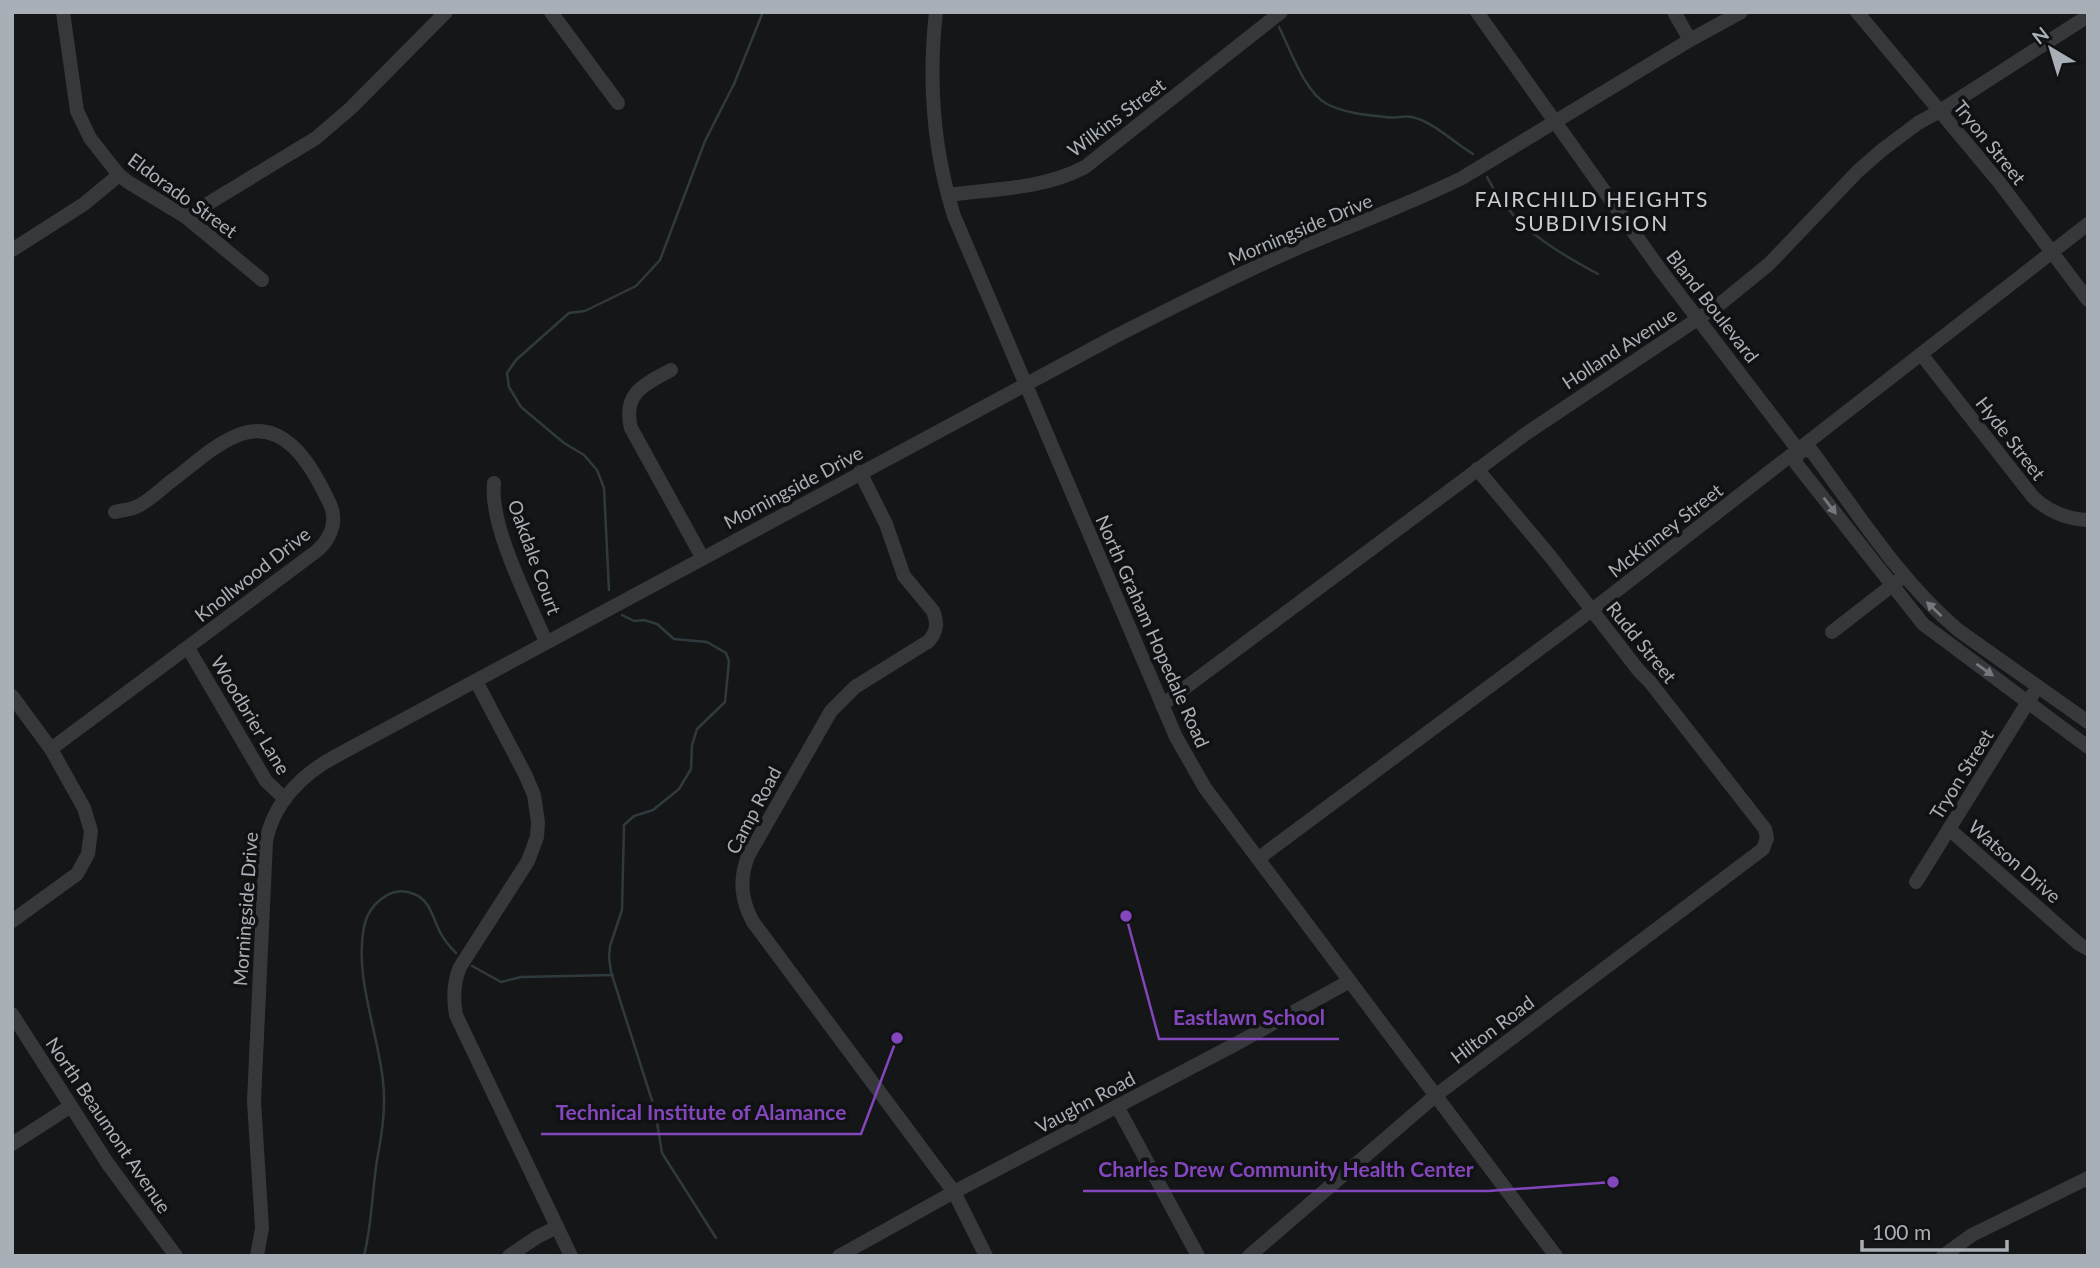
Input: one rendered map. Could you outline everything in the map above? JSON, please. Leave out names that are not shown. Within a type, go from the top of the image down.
[{"type":"street","name":"Eldorado Street","points":[[63,12],[77,111],[90,138],[128,182],[186,217],[262,281]]},
{"type":"street","points":[[186,217],[316,138],[351,108],[446,12]]},
{"type":"street","points":[[551,12],[618,103]]},
{"type":"street","name":"North Graham Hopedale Road","points":[[936,12],[932,102],[935,133],[954,216],[1176,737],[1205,788],[1556,1256]]},
{"type":"street","name":"Wilkins Street","points":[[948,195],[1047,182],[1086,167],[1281,12]]},
{"type":"street","name":"Bland Boulevard","points":[[1477,12],[1659,268],[1799,451]]},
{"type":"street","points":[[1674,12],[1690,40]]},
{"type":"street","name":"Morningside Drive","points":[[257,1256],[262,1228],[254,1101],[266,842],[273,817],[307,774],[1025,383],[1208,290],[1462,178],[1741,12]]},
{"type":"street","name":"Tryon Street","points":[[1857,12],[1999,182],[2088,300]]},
{"type":"street","name":"Holland Avenue","points":[[1162,705],[1477,469],[1581,395],[1720,304],[1769,264],[1858,171],[1918,123],[2088,16]]},
{"type":"street","points":[[12,250],[84,204],[120,175]]},
{"type":"street","name":"McKinney Street","points":[[1259,858],[1592,610],[2088,224]]},
{"type":"street","name":"Hyde Street","points":[[1921,354],[2033,497],[2052,512],[2088,520]]},
{"type":"street","points":[[671,370],[647,383],[635,394],[631,401],[629,419],[631,428],[702,557]]},
{"type":"street","name":"Knollwood Drive","points":[[51,749],[325,543],[333,526],[330,503],[300,453],[281,438],[259,431],[227,440],[137,507],[115,512]]},
{"type":"street","name":"Bland Boulevard","points":[[1799,451],[1811,450],[1932,607],[1958,630],[2088,722]]},
{"type":"street","name":"Bland Boulevard","points":[[1799,451],[1795,462],[1906,606],[1935,635],[2088,747]]},
{"type":"street","name":"Rudd Street","points":[[1477,469],[1765,830],[1768,838],[1766,844]]},
{"type":"street","name":"Camp Road","points":[[860,472],[886,524],[904,576],[933,611],[936,629],[929,641],[855,687],[831,711],[748,856],[742,892],[753,922],[954,1192],[986,1256]]},
{"type":"street","name":"Oakdale Court","points":[[495,483],[493,496],[497,520],[546,642]]},
{"type":"street","points":[[1832,632],[1905,574]]},
{"type":"street","name":"Woodbrier Lane","points":[[188,648],[265,780],[285,799]]},
{"type":"street","points":[[475,681],[525,774],[534,795],[538,822],[535,843],[528,861],[460,967],[454,985],[454,1003],[459,1022],[571,1256]]},
{"type":"street","name":"Tryon Street","points":[[1916,882],[2038,687]]},
{"type":"street","points":[[12,696],[51,749],[88,819],[90,842],[88,854],[77,874],[12,921]]},
{"type":"street","name":"Watson Drive","points":[[1949,829],[2088,949]]},
{"type":"street","name":"Hilton Road","points":[[1249,1256],[1435,1096],[1763,849],[1766,844]]},
{"type":"street","name":"Vaughn Road","points":[[839,1256],[1348,982]]},
{"type":"street","name":"North Beaumont Avenue","points":[[12,1014],[108,1164],[176,1256]]},
{"type":"street","points":[[12,1144],[71,1106]]},
{"type":"street","points":[[1116,1106],[1198,1256]]},
{"type":"street","points":[[1943,1256],[1972,1235],[2088,1178]]},
{"type":"street","points":[[509,1256],[557,1227]]},
{"type":"waterway","points":[[609,590],[604,488],[597,470],[584,455],[564,443],[521,407],[509,387],[507,373],[516,360],[569,313],[585,311],[636,286],[660,260],[705,141],[734,84],[763,12]]},
{"type":"waterway","points":[[1279,27],[1305,81],[1327,104],[1356,113],[1420,120],[1473,154]]},
{"type":"waterway","points":[[1487,177],[1520,222],[1549,245],[1598,274]]},
{"type":"waterway","points":[[622,615],[634,621],[644,620],[657,624],[674,639],[707,642],[726,653],[729,661],[725,702],[697,729],[692,745],[691,769],[679,789],[653,810],[634,816],[624,825],[622,910],[609,957],[611,972],[655,1110],[662,1153],[716,1238]]},
{"type":"waterway","points":[[364,1256],[384,1101],[380,1062],[362,965],[366,919],[376,904],[389,894],[414,894],[428,905],[442,935],[456,953]]},
{"type":"waterway","points":[[472,966],[501,982],[521,977],[613,975]]},
{"type":"place","name":"Eastlawn School","points":[[1126,916]]},
{"type":"place","name":"Technical Institute of Alamance","points":[[897,1038]]},
{"type":"place","name":"Charles Drew Community Health Center","points":[[1613,1182]]},
{"type":"district","name":"FAIRCHILD HEIGHTS SUBDIVISION","points":[[1592,210]]}]
